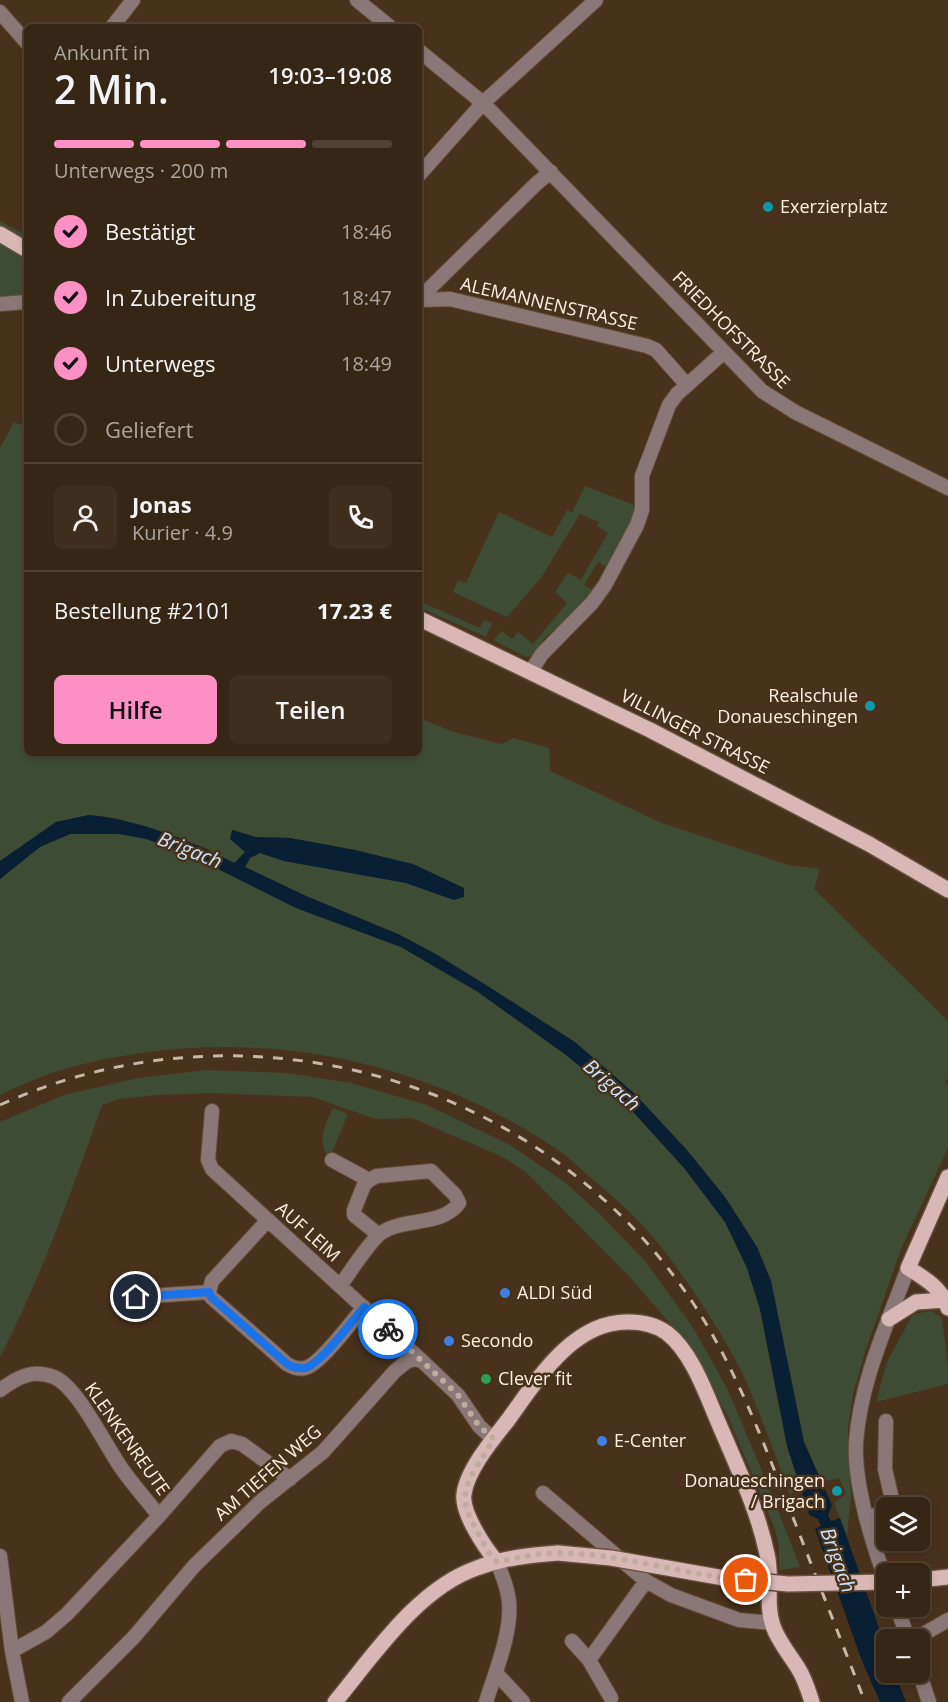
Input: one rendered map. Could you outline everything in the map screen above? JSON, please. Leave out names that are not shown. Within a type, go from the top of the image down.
[{"type":"main road","points":[[0,234],[24,248]]},
{"type":"main road","name":"VILLINGER STRASSE","points":[[422,620],[650,730],[869,844],[948,890]]},
{"type":"main road","points":[[947,1299],[936,1287],[908,1268],[948,1177]]},
{"type":"main road","points":[[889,1319],[916,1302],[947,1299]]},
{"type":"main road","points":[[497,1562],[491,1556],[467,1513],[464,1501],[468,1479],[494,1439],[545,1370],[583,1334],[599,1325],[619,1322],[643,1322],[666,1332],[681,1348],[697,1375],[757,1517],[768,1556],[772,1623],[776,1634],[800,1671],[812,1702]]},
{"type":"main road","points":[[335,1702],[392,1633],[426,1599],[459,1576],[497,1562],[531,1555],[558,1553],[611,1558],[735,1580],[788,1584],[876,1582]]},
{"type":"main road","points":[[930,1579],[948,1577]]},
{"type":"street","points":[[114,24],[133,0]]},
{"type":"street","points":[[357,0],[386,24]]},
{"type":"street","points":[[422,172],[483,103],[596,0]]},
{"type":"street","points":[[0,12],[24,40]]},
{"type":"street","name":"FRIEDHOFSTRASSE","points":[[422,53],[483,103],[762,391],[780,404],[948,488]]},
{"type":"street","name":"ALEMANNENSTRASSE","points":[[422,299],[477,241],[551,172]]},
{"type":"street","name":"ALEMANNENSTRASSE","points":[[422,300],[458,301],[648,346],[656,351],[687,385]]},
{"type":"street","points":[[0,304],[24,302]]},
{"type":"street","points":[[531,671],[542,654],[592,603],[637,525],[642,510],[642,476],[669,405],[687,385],[724,352]]},
{"type":"street","name":"AUF LEIM","points":[[212,1111],[208,1160],[212,1169],[422,1361]]},
{"type":"street","points":[[332,1160],[369,1180]]},
{"type":"street","points":[[340,1286],[379,1235],[391,1227],[427,1221],[454,1210],[459,1203],[455,1195],[431,1171],[377,1176],[364,1185],[354,1215],[379,1235]]},
{"type":"street","points":[[268,1220],[212,1281],[209,1292],[211,1297],[287,1364],[298,1368],[306,1368],[319,1360],[364,1307]]},
{"type":"street","points":[[880,1563],[866,1518],[856,1445],[863,1399],[874,1357],[908,1268]]},
{"type":"street","points":[[123,1286],[136,1297],[209,1292]]},
{"type":"street","name":"AM TIEFEN WEG","points":[[69,1702],[134,1637],[194,1566],[260,1502],[323,1452],[395,1371],[414,1359],[422,1361]]},
{"type":"street","points":[[422,1361],[458,1395],[479,1426],[494,1439]]},
{"type":"street","name":"KLENKENREUTE","points":[[0,1390],[17,1377],[34,1373],[56,1378],[74,1394],[122,1469],[159,1516]]},
{"type":"street","points":[[886,1421],[885,1469],[891,1497]]},
{"type":"street","name":"KLENKENREUTE","points":[[12,1651],[46,1632],[66,1614],[159,1516],[220,1446],[231,1441],[242,1444],[290,1479]]},
{"type":"street","points":[[543,1493],[646,1581],[671,1595],[739,1620],[772,1623]]},
{"type":"street","points":[[866,1518],[876,1515]]},
{"type":"street","points":[[0,1556],[12,1651],[22,1702]]},
{"type":"street","points":[[486,1702],[505,1640],[510,1603],[497,1562]]},
{"type":"street","points":[[589,1659],[646,1581]]},
{"type":"street","points":[[930,1630],[948,1620]]},
{"type":"street","points":[[572,1641],[589,1659],[611,1698]]},
{"type":"street","points":[[496,1673],[522,1702]]},
{"type":"street","points":[[923,1683],[929,1702]]},
{"type":"green space","points":[[0,221],[24,234],[24,296],[0,299]]},
{"type":"green space","points":[[14,422],[24,426],[24,756],[422,756],[422,719],[454,732],[502,744],[513,738],[549,748],[550,771],[662,823],[788,865],[820,869],[814,889],[948,1021],[948,1078],[945,1083],[948,1085],[948,1148],[901,1249],[865,1352],[853,1394],[848,1430],[851,1498],[847,1536],[834,1503],[846,1494],[839,1478],[822,1482],[804,1442],[771,1281],[757,1247],[725,1197],[686,1149],[486,985],[398,934],[306,896],[245,867],[250,858],[260,853],[284,861],[406,883],[454,900],[355,850],[290,838],[256,837],[233,830],[230,839],[246,852],[235,863],[204,847],[116,818],[89,815],[56,822],[0,861],[0,448]]},
{"type":"green space","points":[[585,486],[637,506],[609,568],[598,562],[584,585],[596,592],[560,632],[554,630],[543,640],[543,647],[533,655],[526,657],[493,640],[502,631],[512,639],[518,632],[533,644],[567,603],[555,592],[568,573],[581,580],[608,533],[597,526],[599,522],[580,514],[541,578],[507,617],[453,592],[458,580],[466,583],[499,512],[552,537],[567,510],[572,513]]},
{"type":"green space","points":[[423,603],[480,628],[484,620],[492,623],[486,637],[422,608]]},
{"type":"green space","points":[[71,834],[119,834],[146,838],[186,853],[296,908],[401,947],[478,992],[566,1055],[626,1104],[684,1168],[725,1222],[747,1268],[760,1309],[787,1446],[801,1488],[790,1495],[758,1409],[738,1365],[719,1330],[654,1238],[619,1202],[564,1155],[499,1115],[440,1088],[379,1068],[317,1054],[253,1048],[189,1048],[125,1056],[53,1072],[0,1095],[0,879],[40,846]]},
{"type":"green space","points":[[206,1070],[287,1073],[351,1083],[427,1105],[510,1145],[566,1183],[600,1214],[645,1261],[692,1326],[727,1388],[800,1567],[779,1570],[779,1545],[775,1529],[729,1419],[693,1350],[628,1275],[526,1172],[503,1157],[412,1118],[373,1118],[312,1097],[210,1093],[156,1095],[119,1099],[102,1105],[43,1264],[0,1357],[0,1122],[64,1095],[138,1078]]},
{"type":"green space","points":[[333,1108],[348,1114],[329,1159],[323,1146],[323,1134]]},
{"type":"green space","points":[[932,1311],[942,1318],[948,1384],[876,1402],[887,1362],[913,1314]]},
{"type":"water","name":"Brigach","points":[[89,815],[127,821],[200,846],[234,863],[245,852],[230,839],[232,830],[256,837],[290,838],[413,864],[464,888],[464,897],[454,900],[406,883],[284,861],[260,853],[250,858],[245,867],[306,896],[398,934],[434,953],[575,1042],[635,1094],[686,1149],[725,1197],[757,1247],[771,1281],[804,1442],[832,1505],[828,1515],[831,1521],[840,1518],[879,1629],[876,1629],[876,1683],[899,1683],[906,1702],[880,1702],[862,1661],[815,1529],[821,1526],[818,1519],[809,1515],[787,1446],[760,1309],[747,1268],[725,1222],[684,1168],[626,1104],[566,1055],[478,992],[401,947],[296,908],[186,853],[146,839],[119,834],[70,834],[40,847],[0,879],[0,861],[56,822]]},
{"type":"railway","points":[[0,1105],[94,1072],[191,1057],[288,1059],[383,1078],[473,1112],[556,1161],[631,1225],[693,1303],[708,1327],[734,1375],[756,1426],[865,1702]]},
{"type":"way so far","points":[[388,1329],[458,1395],[479,1426],[494,1439],[468,1479],[464,1501],[467,1513],[491,1556],[497,1562],[531,1555],[558,1553],[611,1558],[746,1580]]},
{"type":"place","name":"Exerzierplatz","points":[[768,207]]},
{"type":"place","name":"Realschule Donaueschingen","points":[[870,706]]},
{"type":"place","name":"ALDI Süd","points":[[505,1293]]},
{"type":"place","name":"Secondo","points":[[449,1341]]},
{"type":"place","name":"Clever fit","points":[[486,1379]]},
{"type":"place","name":"E-Center","points":[[602,1441]]},
{"type":"place","name":"Donaueschingen / Brigach","points":[[837,1491]]},
{"type":"route","points":[[136,1297],[209,1292],[211,1297],[287,1364],[298,1368],[306,1368],[319,1360],[364,1307],[388,1329]]}]
